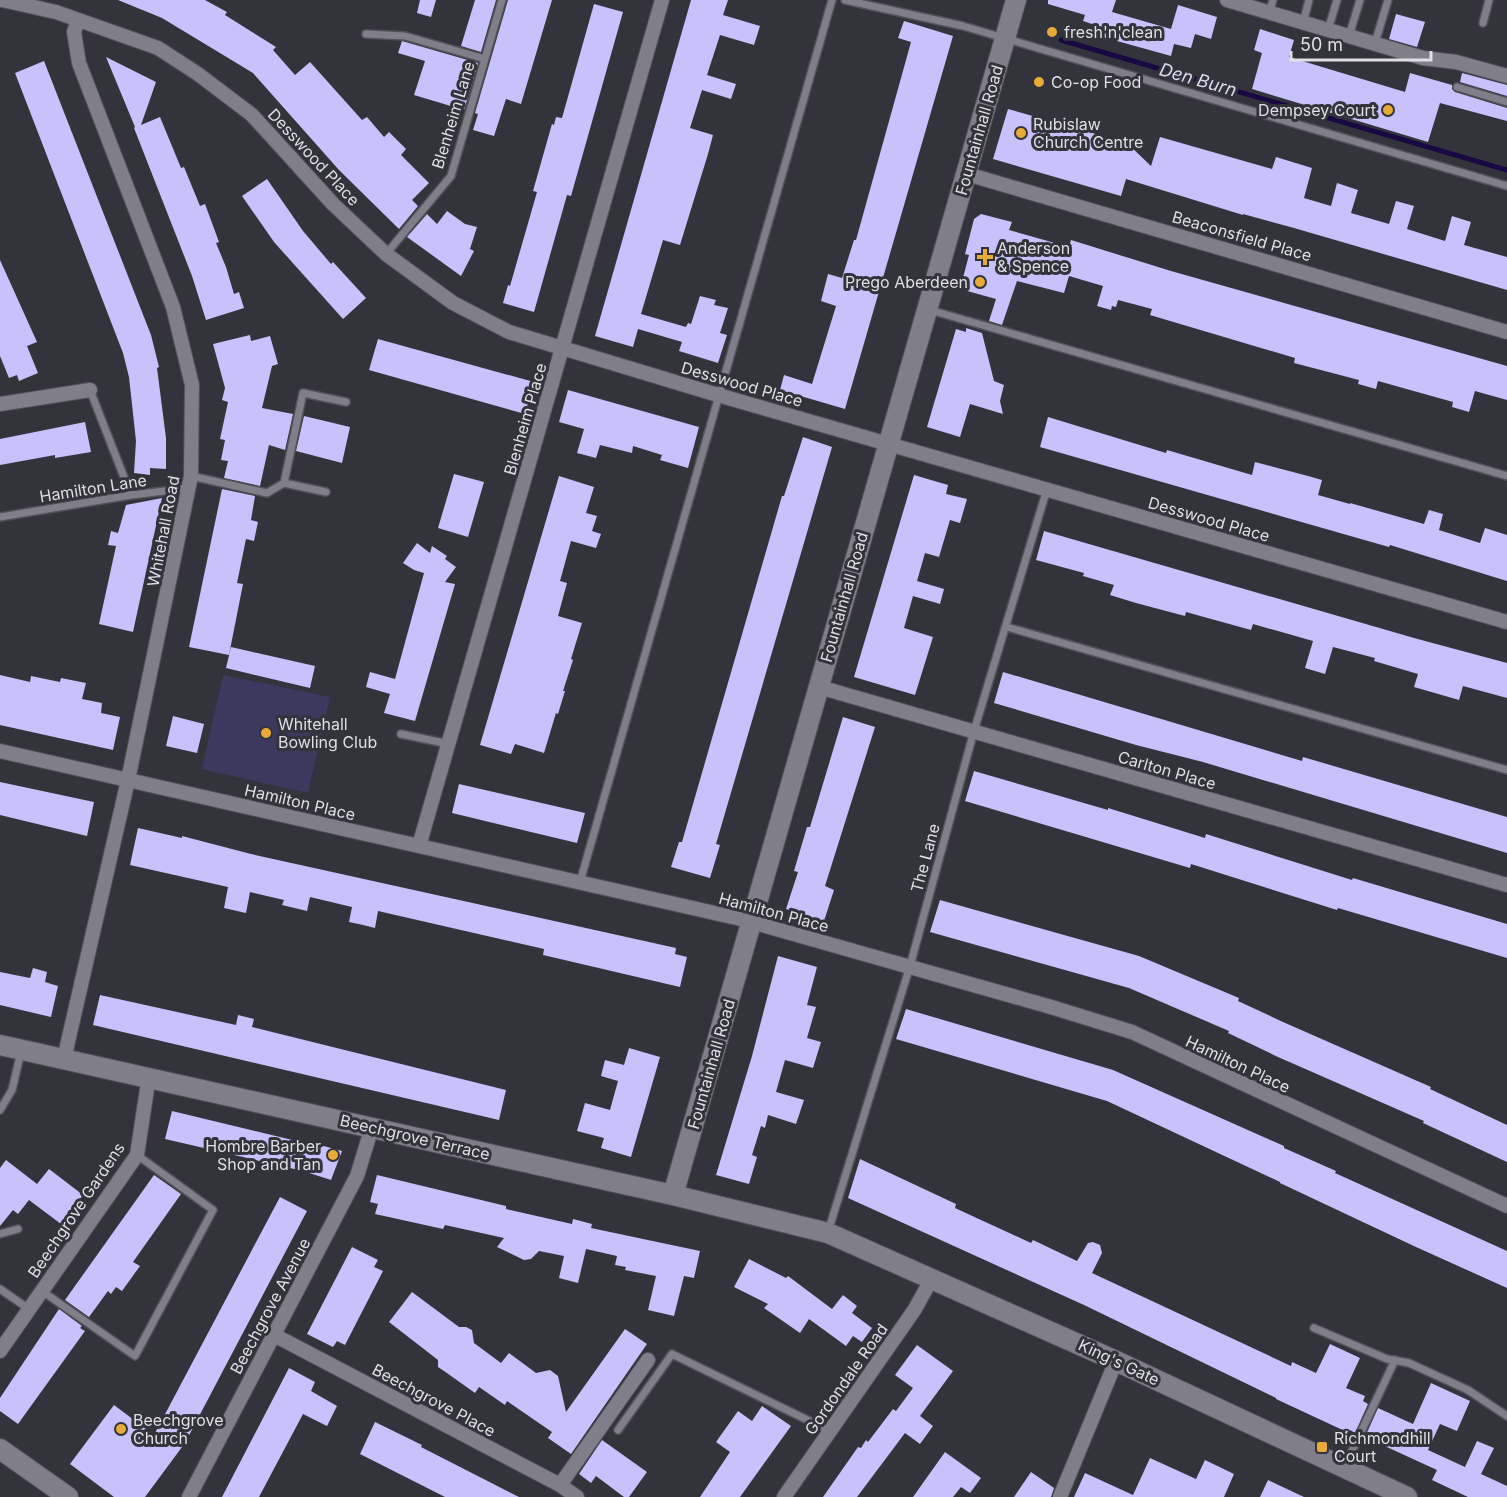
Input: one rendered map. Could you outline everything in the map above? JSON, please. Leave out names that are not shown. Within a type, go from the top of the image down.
[{"type":"street","name":"Desswood Place","points":[[2,0],[57,6],[78,20],[158,48],[228,94],[252,115],[333,204],[386,254],[453,303],[508,332],[718,395],[1507,622]]},
{"type":"street","name":"Fountainhall Road","points":[[673,1195],[1016,0]]},
{"type":"street","points":[[1227,0],[1271,6],[1303,23],[1423,58],[1456,62],[1507,76]]},
{"type":"street","name":"Blenheim Place","points":[[419,846],[659,1]]},
{"type":"street","name":"Whitehall Road","points":[[64,1059],[128,780],[191,482],[192,385],[173,307],[79,63],[74,32],[78,20]]},
{"type":"street","name":"Beaconsfield Place","points":[[967,174],[1507,332]]},
{"type":"street","points":[[0,405],[90,390]]},
{"type":"street","name":"Carlton Place","points":[[819,687],[1507,885]]},
{"type":"street","name":"Hamilton Place","points":[[0,751],[752,922],[1132,1032],[1507,1206]]},
{"type":"street","name":"Beechgrove Terrace","points":[[0,1045],[149,1076],[673,1195],[828,1233]]},
{"type":"street","name":"Beechgrove Gardens","points":[[0,1351],[137,1155],[149,1076]]},
{"type":"street","name":"Beechgrove Avenue","points":[[189,1497],[357,1176],[372,1127]]},
{"type":"street","name":"King's Gate","points":[[828,1233],[1116,1360],[1407,1497]]},
{"type":"street","name":"Gordondale Road","points":[[784,1497],[915,1309],[932,1278]]},
{"type":"street","name":"Beechgrove Place","points":[[274,1335],[560,1485],[577,1497]]},
{"type":"street","points":[[560,1485],[648,1360]]},
{"type":"street","points":[[1060,1497],[1116,1360]]},
{"type":"street","points":[[0,1449],[57,1494]]},
{"type":"lane","name":"Blenheim Lane","points":[[386,254],[451,176],[502,0]]},
{"type":"lane","points":[[580,882],[832,0]]},
{"type":"lane","points":[[845,0],[963,26],[1507,186]]},
{"type":"lane","points":[[1303,23],[1309,0]]},
{"type":"lane","points":[[1328,30],[1337,0]]},
{"type":"lane","points":[[1349,36],[1360,0]]},
{"type":"lane","points":[[1375,43],[1388,0]]},
{"type":"lane","points":[[1483,23],[1489,0]]},
{"type":"lane","points":[[366,34],[405,36],[485,59]]},
{"type":"lane","points":[[1457,87],[1507,102]]},
{"type":"lane","points":[[927,310],[1507,476]]},
{"type":"lane","points":[[90,390],[131,495]]},
{"type":"lane","points":[[326,492],[284,483],[303,393],[346,402]]},
{"type":"lane","name":"Hamilton Lane","points":[[0,517],[131,495],[191,482],[267,493],[284,483]]},
{"type":"lane","name":"The Lane","points":[[828,1233],[910,966],[974,731],[1047,489]]},
{"type":"lane","points":[[1007,627],[1507,770]]},
{"type":"lane","points":[[401,734],[449,744]]},
{"type":"lane","points":[[0,1110],[12,1090],[21,1049]]},
{"type":"lane","points":[[42,1291],[135,1356],[213,1210],[137,1155]]},
{"type":"lane","points":[[0,1234],[18,1229]]},
{"type":"lane","points":[[0,1289],[29,1309]]},
{"type":"lane","points":[[1314,1328],[1395,1360],[1409,1363],[1467,1390],[1507,1416]]},
{"type":"lane","points":[[618,1430],[672,1354],[830,1431]]},
{"type":"lane","points":[[1344,1468],[1395,1360]]},
{"type":"shaded area","name":"Whitehall Bowling Club","points":[[223,675],[330,697],[308,793],[202,769]]},
{"type":"building","points":[[118,0],[205,0],[227,12],[225,15],[276,47],[273,50],[295,75],[310,62],[362,120],[367,117],[384,137],[389,132],[406,149],[401,155],[429,183],[412,200],[418,206],[399,229],[339,170],[253,73],[162,18]]},
{"type":"building","points":[[420,0],[436,0],[431,17],[417,13]]},
{"type":"building","points":[[475,0],[496,0],[481,52],[461,46]]},
{"type":"building","points":[[508,0],[552,0],[521,104],[506,99],[494,136],[473,130],[478,114],[475,113]]},
{"type":"building","points":[[691,0],[728,0],[723,15],[760,26],[754,45],[720,35],[707,75],[736,84],[731,99],[702,90],[690,128],[713,135],[708,154],[680,245],[663,240],[641,314],[686,327],[688,323],[691,324],[700,296],[716,300],[714,305],[728,308],[720,333],[727,335],[718,363],[679,351],[682,342],[638,329],[633,347],[595,336]]},
{"type":"building","points":[[1048,0],[1116,0],[1112,12],[1171,29],[1178,5],[1217,17],[1211,39],[1195,34],[1191,48],[1174,44],[1171,56],[1099,36],[1101,27],[1083,21],[1085,15],[1048,4]]},
{"type":"building","points":[[594,4],[623,12],[571,196],[567,195],[534,312],[503,303],[537,192],[533,191],[552,124],[554,125],[556,117],[562,118]]},
{"type":"building","points":[[1396,14],[1425,22],[1417,47],[1389,39]]},
{"type":"building","points":[[904,21],[953,36],[845,409],[780,390],[784,375],[812,384],[836,306],[821,301],[828,274],[842,278],[854,240],[856,240],[911,42],[898,38]]},
{"type":"building","points":[[1260,29],[1294,40],[1289,57],[1405,92],[1410,73],[1452,85],[1455,92],[1507,108],[1507,121],[1440,103],[1428,142],[1252,89],[1262,53],[1254,50]]},
{"type":"building","points":[[402,41],[478,63],[464,110],[414,95],[425,61],[398,53]]},
{"type":"building","points":[[106,57],[156,82],[141,125],[160,117],[200,206],[205,204],[234,294],[239,292],[244,308],[206,320],[192,276]]},
{"type":"building","points":[[44,61],[151,335],[159,367],[157,368],[166,438],[166,469],[150,468],[150,475],[134,473],[136,441],[129,377],[123,353],[15,73]]},
{"type":"building","points":[[1462,73],[1507,85],[1507,96],[1460,82]]},
{"type":"building","points":[[1008,109],[1127,143],[1151,166],[1160,137],[1272,169],[1276,157],[1312,168],[1304,198],[1331,206],[1337,183],[1358,190],[1351,213],[1389,224],[1396,201],[1414,206],[1407,229],[1445,241],[1452,216],[1471,222],[1464,245],[1507,257],[1507,290],[1243,215],[1126,179],[1121,196],[993,159]]},
{"type":"building","points":[[267,179],[303,231],[331,264],[333,262],[366,298],[343,319],[274,242],[242,196]]},
{"type":"building","points":[[447,211],[465,224],[477,227],[470,249],[474,251],[461,276],[407,237],[427,214],[437,224]]},
{"type":"building","points":[[981,214],[1012,222],[1009,230],[1069,247],[1071,240],[1171,271],[1507,366],[1507,400],[1475,391],[1469,412],[1452,407],[1453,402],[1378,381],[1376,389],[1358,384],[1359,380],[1294,363],[1295,358],[1150,315],[1152,309],[1118,300],[1116,307],[1112,306],[1111,310],[1097,306],[1103,286],[1069,276],[1064,293],[1017,281],[1002,325],[989,321],[996,299],[960,289],[969,255],[965,254],[974,219]]},
{"type":"building","points":[[0,260],[37,342],[27,346],[38,373],[19,381],[17,375],[9,378],[0,356]]},
{"type":"building","points":[[966,328],[982,333],[994,381],[1004,385],[1000,401],[1003,414],[970,404],[960,437],[927,427],[956,329],[966,332]]},
{"type":"building","points":[[250,335],[251,341],[270,336],[278,364],[272,366],[262,408],[293,414],[285,450],[269,445],[260,486],[224,478],[228,461],[221,460],[225,440],[220,439],[228,402],[222,400],[225,388],[213,344]]},
{"type":"building","points":[[378,339],[534,382],[525,414],[369,370]]},
{"type":"building","points":[[568,390],[699,427],[688,468],[660,460],[662,455],[633,446],[632,453],[600,445],[596,458],[577,453],[584,429],[559,422]]},
{"type":"building","points":[[304,416],[350,427],[342,463],[296,451]]},
{"type":"building","points":[[1048,417],[1166,453],[1167,450],[1252,475],[1255,462],[1308,476],[1322,480],[1318,495],[1424,524],[1429,510],[1443,514],[1439,530],[1480,543],[1485,528],[1507,535],[1507,581],[1390,545],[1389,547],[1040,447]]},
{"type":"building","points":[[85,422],[91,452],[55,458],[55,455],[0,465],[0,439]]},
{"type":"building","points":[[803,437],[832,447],[716,844],[720,845],[710,878],[671,867],[679,842],[682,842],[782,496],[784,496]]},
{"type":"building","points":[[454,474],[484,482],[468,537],[438,528]]},
{"type":"building","points":[[914,475],[948,485],[946,494],[967,499],[960,523],[950,520],[939,557],[925,553],[917,581],[944,589],[940,604],[913,596],[904,628],[933,637],[915,695],[854,677]]},
{"type":"building","points":[[559,476],[594,487],[586,513],[597,516],[592,531],[601,534],[596,548],[571,541],[560,581],[567,583],[558,616],[582,623],[563,691],[565,691],[544,753],[515,744],[511,754],[480,745]]},
{"type":"building","points":[[222,489],[255,496],[251,520],[258,522],[254,541],[246,539],[237,583],[243,584],[229,655],[189,647]]},
{"type":"building","points":[[162,498],[133,632],[99,624],[116,546],[108,545],[111,531],[118,533],[126,505]]},
{"type":"building","points":[[1044,531],[1507,663],[1507,698],[1463,686],[1459,700],[1414,687],[1418,674],[1374,661],[1375,658],[1333,647],[1325,674],[1305,668],[1313,641],[1253,624],[1251,630],[1186,612],[1185,616],[1136,603],[1110,595],[1114,585],[1083,576],[1084,573],[1036,560]]},
{"type":"building","points":[[417,543],[430,553],[432,546],[447,556],[445,559],[456,567],[445,582],[455,584],[415,721],[384,713],[390,694],[366,687],[370,672],[395,679],[424,573],[403,563]]},
{"type":"building","points":[[231,647],[315,666],[310,688],[226,668]]},
{"type":"building","points":[[1003,672],[1302,761],[1303,757],[1507,817],[1507,853],[1203,762],[1136,745],[994,703]]},
{"type":"building","points":[[0,675],[30,682],[31,676],[60,682],[61,678],[86,683],[82,699],[102,703],[101,713],[120,717],[113,750],[0,725]]},
{"type":"building","points":[[173,716],[204,724],[197,753],[166,746]]},
{"type":"building","points":[[843,717],[875,727],[825,886],[834,890],[824,921],[786,909],[798,872],[794,871],[807,827],[810,827]]},
{"type":"building","points":[[974,771],[1205,838],[1206,834],[1352,880],[1353,878],[1507,924],[1507,958],[1338,908],[1337,910],[1191,864],[1190,868],[965,801]]},
{"type":"building","points":[[0,782],[94,802],[87,836],[0,815]]},
{"type":"building","points":[[459,784],[585,813],[577,843],[452,813]]},
{"type":"building","points":[[138,828],[676,948],[675,954],[687,957],[680,987],[543,955],[544,949],[378,911],[375,928],[349,922],[352,907],[310,897],[307,911],[282,905],[284,900],[250,892],[246,913],[224,908],[228,887],[130,865]]},
{"type":"building","points":[[940,900],[1139,956],[1239,998],[1238,1001],[1431,1087],[1430,1089],[1507,1125],[1507,1162],[1423,1123],[1424,1121],[1278,1057],[1228,1033],[1229,1031],[1129,988],[930,932]]},
{"type":"building","points":[[778,956],[817,967],[807,1005],[816,1007],[807,1038],[821,1042],[813,1068],[785,1060],[776,1092],[804,1100],[796,1124],[768,1115],[765,1128],[761,1126],[752,1155],[757,1157],[749,1184],[716,1175],[752,1056]]},
{"type":"building","points":[[33,968],[47,972],[45,982],[58,986],[51,1017],[0,1005],[0,972],[30,978]]},
{"type":"building","points":[[100,995],[236,1025],[238,1015],[254,1019],[252,1027],[506,1090],[499,1120],[93,1025]]},
{"type":"building","points":[[906,1009],[1113,1070],[1284,1146],[1284,1148],[1336,1171],[1335,1173],[1507,1251],[1507,1288],[1107,1101],[896,1039]]},
{"type":"building","points":[[629,1048],[660,1057],[631,1157],[601,1148],[604,1138],[577,1131],[585,1103],[610,1110],[618,1081],[601,1076],[605,1060],[624,1065]]},
{"type":"building","points":[[172,1111],[342,1151],[331,1180],[303,1171],[165,1139]]},
{"type":"building","points":[[860,1159],[956,1204],[955,1208],[1031,1243],[1033,1240],[1077,1261],[1088,1243],[1093,1242],[1100,1245],[1102,1253],[1092,1273],[1291,1366],[1292,1362],[1316,1373],[1330,1344],[1360,1358],[1346,1388],[1365,1396],[1363,1401],[1368,1404],[1355,1433],[1350,1430],[1349,1433],[1084,1305],[848,1198]]},
{"type":"building","points":[[6,1160],[37,1184],[49,1169],[83,1195],[61,1224],[29,1200],[18,1214],[13,1210],[0,1226],[0,1168]]},
{"type":"building","points":[[154,1175],[181,1194],[133,1262],[140,1266],[122,1291],[116,1287],[111,1294],[108,1291],[89,1317],[65,1300]]},
{"type":"building","points":[[377,1175],[506,1206],[506,1209],[572,1224],[573,1219],[592,1224],[591,1228],[700,1251],[694,1278],[684,1276],[674,1316],[648,1310],[656,1276],[625,1270],[626,1267],[615,1265],[617,1256],[586,1249],[578,1283],[559,1278],[564,1256],[539,1251],[531,1259],[524,1260],[497,1247],[504,1238],[445,1225],[443,1229],[375,1214],[378,1204],[370,1202]]},
{"type":"building","points":[[280,1197],[307,1211],[185,1443],[145,1497],[114,1497],[70,1464],[114,1405],[154,1435]]},
{"type":"building","points":[[352,1247],[378,1260],[374,1267],[383,1271],[345,1345],[337,1341],[333,1347],[307,1334]]},
{"type":"building","points":[[749,1259],[786,1278],[788,1276],[832,1309],[843,1295],[857,1306],[852,1313],[872,1328],[862,1342],[853,1336],[846,1346],[809,1319],[800,1333],[764,1308],[768,1304],[734,1287]]},
{"type":"building","points":[[412,1292],[459,1327],[472,1330],[474,1343],[501,1363],[509,1353],[536,1373],[550,1370],[558,1376],[566,1412],[625,1329],[647,1344],[571,1454],[548,1438],[552,1432],[507,1401],[505,1405],[479,1387],[475,1393],[438,1367],[438,1360],[389,1322]]},
{"type":"building","points":[[59,1309],[82,1326],[80,1328],[85,1331],[18,1424],[0,1411],[0,1398]]},
{"type":"building","points":[[917,1345],[953,1371],[920,1416],[933,1426],[920,1444],[905,1433],[857,1497],[823,1497],[858,1447],[861,1448],[866,1440],[868,1442],[893,1409],[896,1411],[913,1388],[895,1375]]},
{"type":"building","points":[[289,1368],[315,1382],[311,1391],[337,1406],[327,1426],[303,1414],[259,1497],[222,1497]]},
{"type":"building","points":[[1431,1383],[1470,1401],[1457,1431],[1440,1424],[1428,1450],[1465,1467],[1477,1441],[1494,1448],[1481,1474],[1507,1486],[1507,1497],[1468,1497],[1432,1480],[1437,1470],[1365,1437],[1378,1408],[1413,1424]]},
{"type":"building","points":[[762,1406],[791,1426],[740,1497],[700,1497],[730,1452],[716,1442],[738,1411],[752,1421]]},
{"type":"building","points":[[375,1422],[519,1497],[445,1497],[360,1454]]},
{"type":"building","points":[[602,1440],[647,1472],[629,1497],[624,1497],[596,1476],[591,1483],[579,1474]]},
{"type":"building","points":[[945,1452],[981,1478],[970,1493],[961,1487],[953,1497],[913,1497]]},
{"type":"building","points":[[1150,1458],[1196,1479],[1205,1460],[1234,1474],[1224,1497],[1074,1497],[1085,1473],[1133,1495]]},
{"type":"building","points":[[1031,1472],[1054,1488],[1051,1497],[1014,1497]]},
{"type":"building","points":[[1268,1480],[1304,1497],[1260,1497]]},
{"type":"waterway","name":"Den Burn","points":[[1061,40],[1507,170]]},
{"type":"place","name":"fresh'n'clean","points":[[1052,32]]},
{"type":"place","name":"Co-op Food","points":[[1039,82]]},
{"type":"place","name":"Dempsey Court","points":[[1388,110]]},
{"type":"place","name":"Rubislaw Church Centre","points":[[1021,133]]},
{"type":"place","name":"Anderson & Spence","points":[[985,257]]},
{"type":"place","name":"Prego Aberdeen","points":[[980,282]]},
{"type":"place","name":"Whitehall Bowling Club","points":[[266,733]]},
{"type":"place","name":"Hombre Barber Shop and Tan","points":[[333,1155]]},
{"type":"place","name":"Beechgrove Church","points":[[121,1429]]},
{"type":"place","name":"Richmondhill Court","points":[[1322,1447]]}]
